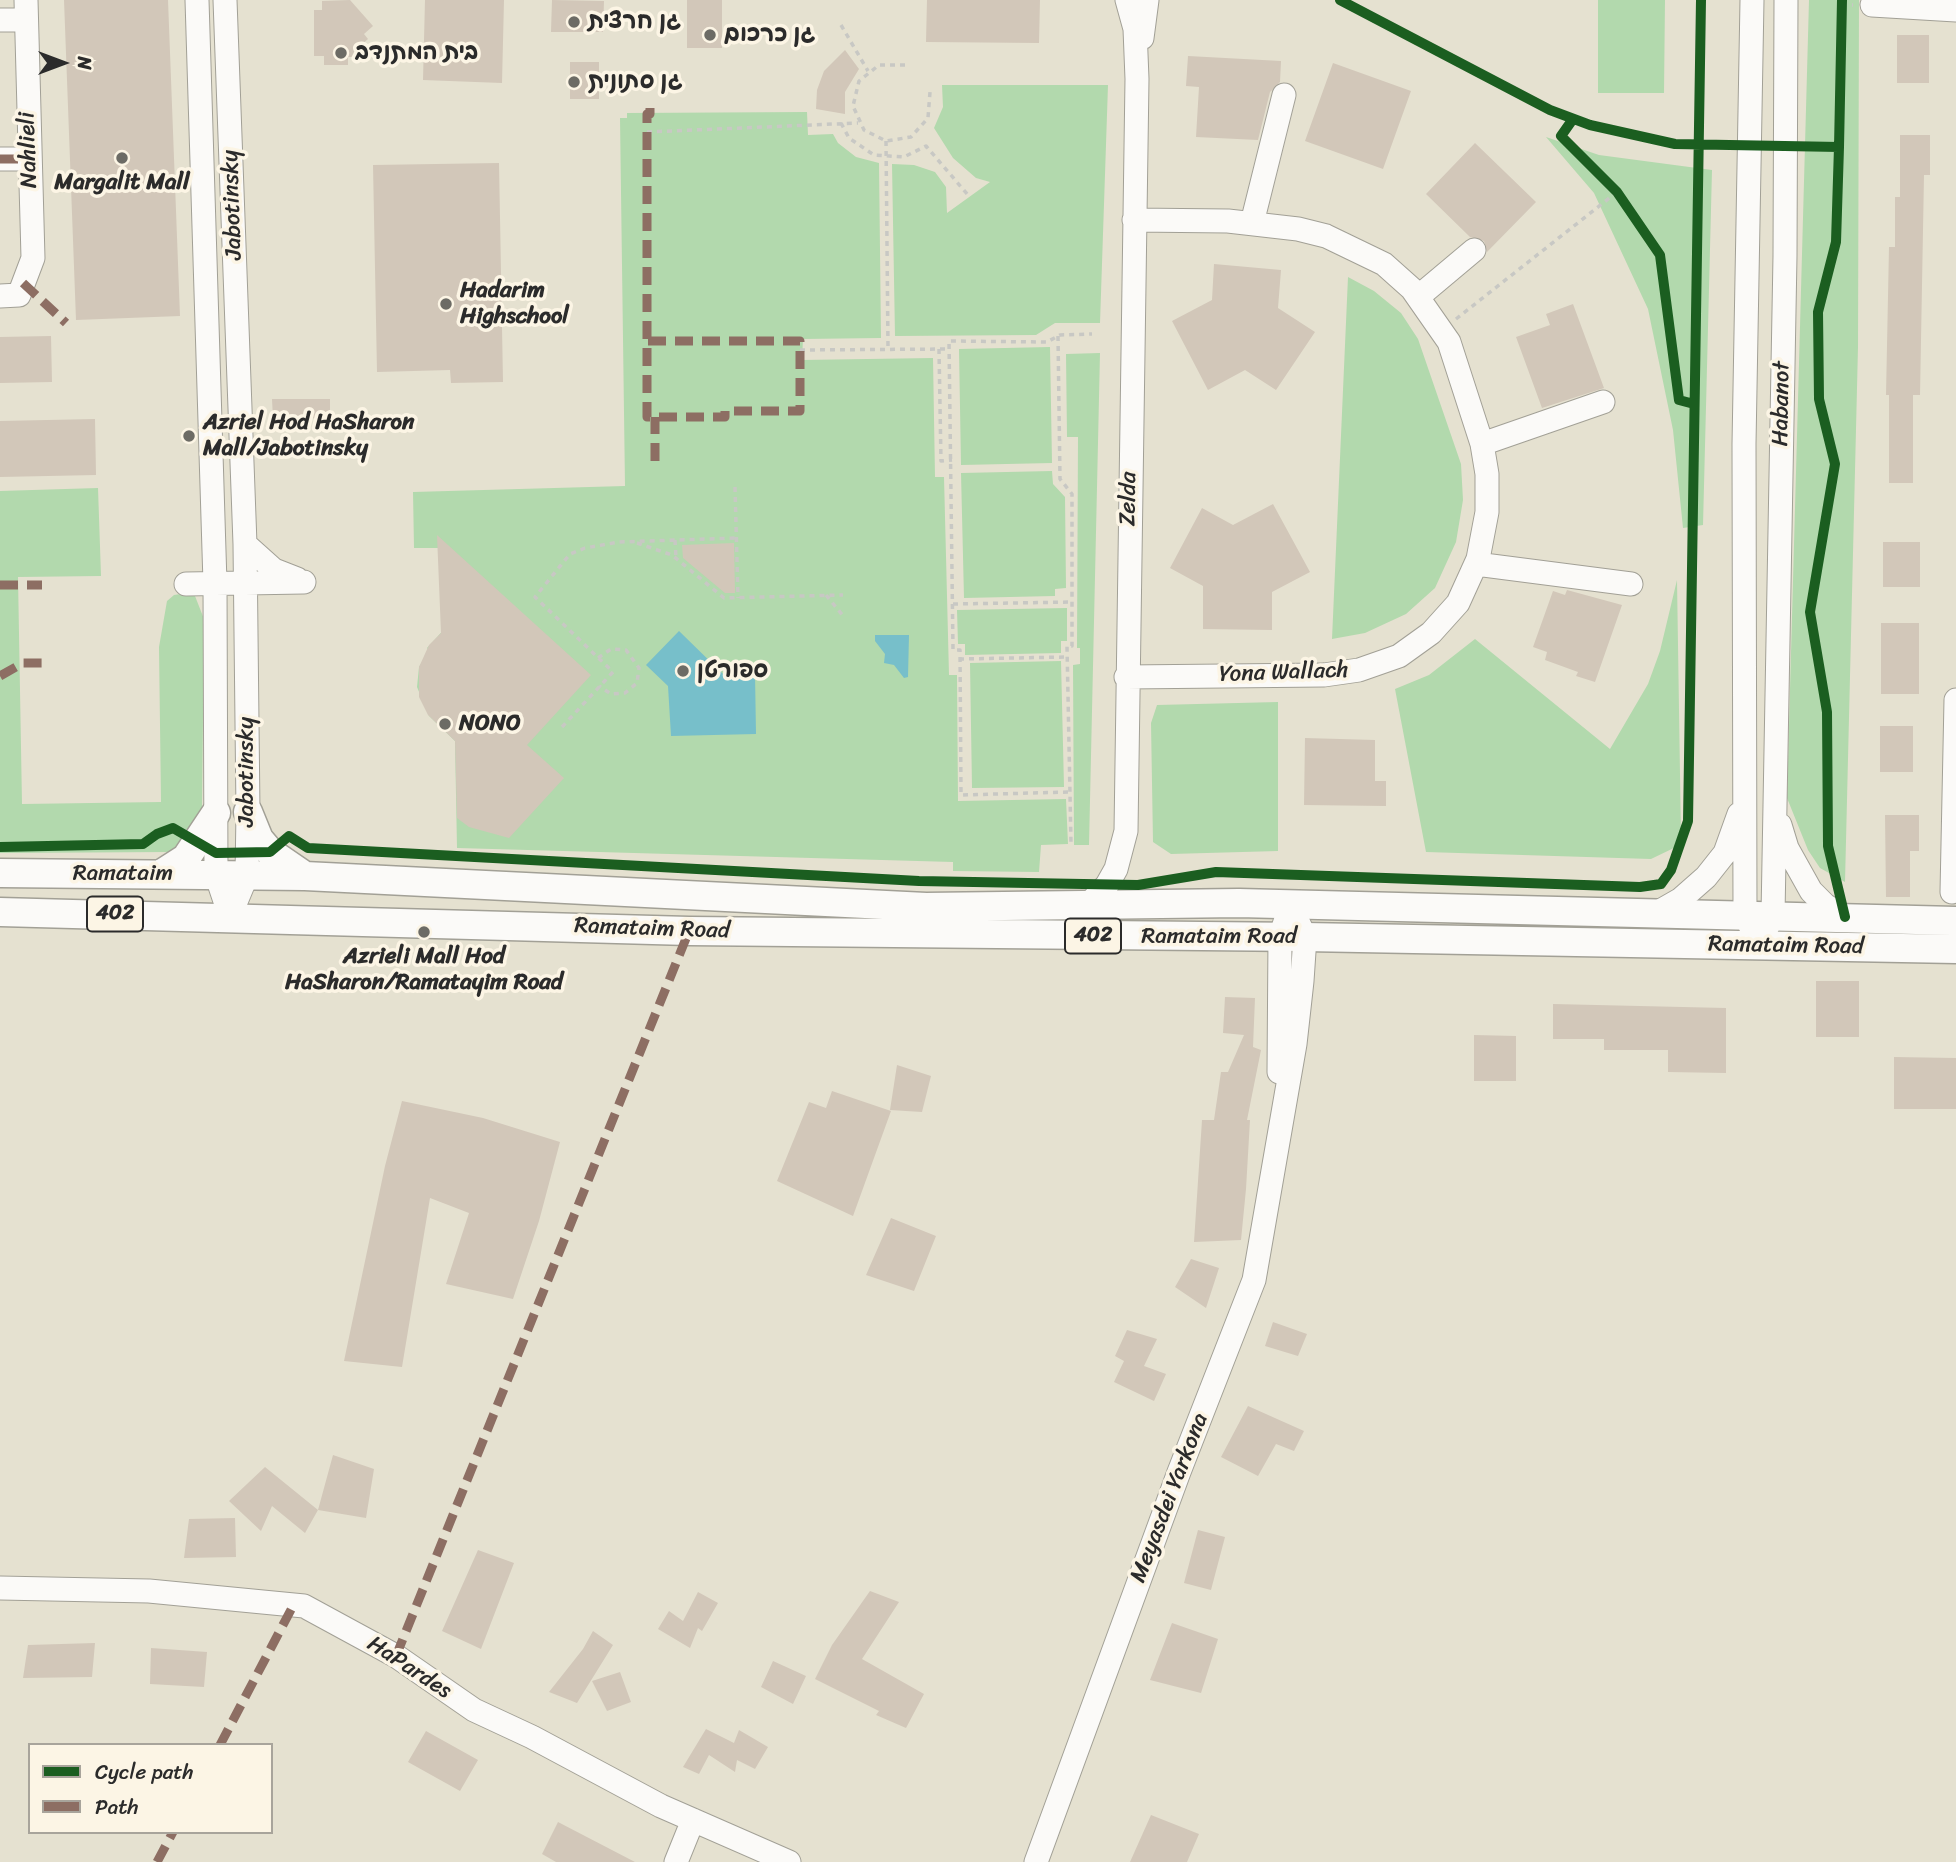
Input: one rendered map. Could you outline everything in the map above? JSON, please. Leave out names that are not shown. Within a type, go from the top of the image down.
[{"type":"main road","points":[[248,812],[259,839],[270,852],[305,876]]},
{"type":"main road","points":[[161,874],[186,858],[216,813]]},
{"type":"main road","name":"Ramataim","points":[[0,873],[247,875]]},
{"type":"main road","name":"Ramataim Road","points":[[247,875],[926,907],[1290,904],[1660,911],[1956,921]]},
{"type":"main road","name":"Ramataim","points":[[0,912],[230,916]]},
{"type":"main road","name":"Ramataim Road","points":[[230,916],[689,931],[1292,937],[1956,949]]},
{"type":"street","name":"Jabotinsky","points":[[197,0],[215,583],[216,874],[230,916]]},
{"type":"street","name":"Jabotinsky","points":[[225,0],[245,544],[248,812],[247,875],[230,916]]},
{"type":"street","name":"Zelda","points":[[1127,0],[1135,29],[1138,79]]},
{"type":"street","name":"Zelda","points":[[1086,906],[1107,885],[1116,869],[1126,831],[1134,220],[1138,79],[1147,0]]},
{"type":"street","name":"Habanot","points":[[1752,0],[1744,444],[1746,787],[1759,914]]},
{"type":"street","name":"Habanot","points":[[1758,946],[1759,914],[1775,808],[1785,256],[1786,0]]},
{"type":"street","points":[[1872,5],[1956,10]]},
{"type":"street","points":[[0,20],[26,10]]},
{"type":"street","name":"Nahlieli","points":[[0,296],[19,295],[33,258],[28,159],[26,10]]},
{"type":"street","points":[[1252,223],[1284,95]]},
{"type":"street","points":[[0,159],[28,159]]},
{"type":"street","name":"Yona Wallach","points":[[1126,677],[1324,675],[1359,670],[1399,656],[1431,633],[1458,603],[1476,564],[1487,512],[1487,474],[1482,444],[1471,401],[1442,330],[1418,296],[1384,264],[1360,250],[1307,231],[1252,223],[1134,220]]},
{"type":"street","points":[[1418,296],[1474,250]]},
{"type":"street","points":[[1482,444],[1603,402]]},
{"type":"street","points":[[186,584],[304,582],[274,570],[245,544]]},
{"type":"street","points":[[1476,564],[1631,584]]},
{"type":"street","points":[[1952,892],[1956,700]]},
{"type":"street","name":"Habanot","points":[[1660,911],[1681,899],[1706,877],[1725,853],[1746,787]]},
{"type":"street","name":"Habanot","points":[[1775,808],[1787,848],[1804,880],[1825,905],[1845,917]]},
{"type":"street","name":"Meyasdei Yarkona","points":[[1036,1862],[1179,1472],[1254,1280],[1279,1128],[1292,937],[1290,904]]},
{"type":"street","name":"HaPardes","points":[[0,1588],[23,1586],[83,1591],[149,1591],[304,1606],[396,1656],[474,1710],[693,1820],[789,1862]]},
{"type":"street","points":[[676,1862],[693,1820]]},
{"type":"path","points":[[841,24],[868,71]]},
{"type":"path","points":[[905,65],[892,63],[868,71],[854,93],[853,106],[858,123],[874,138],[899,141],[921,129],[928,118],[930,92]]},
{"type":"path","points":[[841,123],[849,138],[861,148],[886,157],[904,157],[926,146],[968,195]]},
{"type":"path","points":[[647,132],[858,123]]},
{"type":"path","points":[[886,141],[888,349]]},
{"type":"path","points":[[1442,330],[1617,192]]},
{"type":"path","points":[[1069,792],[961,795],[960,650],[953,650],[949,341],[1046,342],[1058,336],[1092,334]]},
{"type":"path","points":[[1058,336],[1060,479],[1072,494],[1072,646],[1067,646],[1071,844]]},
{"type":"path","points":[[939,349],[941,461],[952,460]]},
{"type":"path","points":[[800,350],[950,349]]},
{"type":"path","points":[[735,487],[738,598]]},
{"type":"path","points":[[562,727],[612,672],[535,597],[570,555],[585,548],[631,541],[736,538]]},
{"type":"path","points":[[675,540],[676,558]]},
{"type":"path","points":[[631,541],[662,550],[676,558],[724,598],[843,594]]},
{"type":"path","points":[[826,595],[844,617]]},
{"type":"path","points":[[953,604],[1071,602]]},
{"type":"path","points":[[598,658],[611,649],[626,650],[639,668],[637,683],[625,693],[611,694],[599,686]]},
{"type":"path","points":[[959,660],[1067,657]]},
{"type":"green space","points":[[1598,0],[1665,0],[1664,93],[1598,93]]},
{"type":"green space","points":[[1809,0],[1859,0],[1858,347],[1845,882],[1820,868],[1808,850],[1787,798]]},
{"type":"green space","points":[[942,85],[1108,85],[1100,323],[1055,323],[1036,335],[895,336],[892,164],[914,165],[935,172],[946,187],[947,213],[990,182],[976,178],[953,158],[934,128],[943,107]]},
{"type":"green space","name":"ספורטן","points":[[807,112],[808,135],[833,134],[838,143],[856,157],[879,163],[881,338],[803,339],[802,360],[933,358],[935,477],[944,477],[949,675],[957,675],[958,801],[1066,799],[1068,844],[1041,845],[1039,872],[953,871],[953,862],[457,848],[455,741],[429,716],[417,687],[419,667],[429,651],[427,648],[449,624],[438,548],[414,548],[413,492],[625,486],[620,118],[627,118],[627,113]]},
{"type":"green space","points":[[1546,137],[1599,155],[1712,170],[1703,525],[1683,528],[1673,430],[1648,309],[1594,193]]},
{"type":"green space","points":[[1348,277],[1374,291],[1401,313],[1418,339],[1461,464],[1463,500],[1456,542],[1435,588],[1406,614],[1365,633],[1332,639]]},
{"type":"green space","points":[[1050,347],[1052,463],[961,465],[959,349]]},
{"type":"green space","points":[[1100,353],[1089,845],[1074,845],[1073,665],[1080,664],[1080,648],[1077,648],[1078,437],[1067,437],[1066,354]]},
{"type":"green space","points":[[1052,471],[1053,484],[1065,497],[1066,588],[1055,589],[1055,596],[964,598],[961,473]]},
{"type":"green space","points":[[98,488],[101,576],[18,577],[22,804],[161,802],[159,647],[167,601],[174,595],[187,593],[195,596],[204,619],[202,811],[182,845],[171,852],[0,853],[0,491]]},
{"type":"green space","points":[[1677,580],[1681,839],[1678,846],[1651,859],[1426,852],[1395,689],[1429,675],[1475,639],[1610,749],[1648,684],[1660,651]]},
{"type":"green space","points":[[1067,608],[1067,641],[1061,641],[1061,653],[965,655],[965,644],[958,644],[957,610]]},
{"type":"green space","points":[[1061,661],[1064,787],[972,788],[970,663]]},
{"type":"green space","points":[[1278,702],[1278,851],[1171,854],[1153,842],[1151,723],[1157,705]]},
{"type":"water","points":[[679,631],[724,675],[755,674],[756,734],[671,736],[668,686],[646,665]]},
{"type":"water","points":[[875,635],[909,635],[908,677],[904,678],[894,665],[884,663],[885,654],[875,641]]},
{"type":"building","name":"Margalit Mall","points":[[64,0],[168,0],[180,316],[76,320]]},
{"type":"building","points":[[350,0],[373,26],[364,34],[368,39],[358,48],[358,57],[348,57],[348,65],[324,65],[324,56],[314,56],[314,10],[322,10],[322,1]]},
{"type":"building","points":[[425,0],[504,0],[502,83],[423,80]]},
{"type":"building","points":[[552,0],[604,1],[603,32],[551,32]]},
{"type":"building","points":[[687,0],[722,0],[722,48],[687,48]]},
{"type":"building","points":[[927,0],[1040,0],[1039,43],[926,42]]},
{"type":"building","points":[[1897,35],[1929,35],[1929,83],[1897,83]]},
{"type":"building","points":[[845,50],[859,69],[845,92],[845,114],[816,109],[817,90],[824,71]]},
{"type":"building","points":[[1188,56],[1281,61],[1280,82],[1270,92],[1258,140],[1196,137],[1199,87],[1186,86]]},
{"type":"building","points":[[570,62],[599,62],[599,99],[570,99]]},
{"type":"building","points":[[1333,63],[1411,91],[1383,169],[1305,141]]},
{"type":"building","points":[[1900,135],[1930,135],[1930,175],[1924,175],[1920,395],[1913,395],[1913,483],[1889,483],[1889,395],[1886,395],[1889,247],[1895,247],[1895,197],[1900,197]]},
{"type":"building","points":[[1475,143],[1536,202],[1487,252],[1484,241],[1470,237],[1426,194]]},
{"type":"building","points":[[499,163],[503,382],[451,383],[450,370],[377,372],[373,165]]},
{"type":"building","points":[[1214,264],[1281,270],[1278,308],[1315,332],[1276,390],[1245,370],[1208,390],[1172,321],[1212,300]]},
{"type":"building","points":[[1573,304],[1604,388],[1542,408],[1516,337],[1550,325],[1546,314]]},
{"type":"building","points":[[51,336],[52,382],[0,383],[0,337]]},
{"type":"building","points":[[272,399],[330,399],[330,418],[273,419]]},
{"type":"building","points":[[95,419],[96,475],[0,477],[0,421]]},
{"type":"building","points":[[1273,504],[1310,572],[1272,592],[1272,630],[1203,629],[1203,586],[1170,568],[1202,508],[1233,525]]},
{"type":"building","points":[[437,535],[591,675],[527,745],[564,778],[509,838],[469,827],[457,818],[455,741],[428,715],[419,697],[419,667],[429,645],[441,633]]},
{"type":"building","points":[[1883,542],[1920,542],[1920,587],[1883,587]]},
{"type":"building","points":[[734,543],[735,593],[725,593],[683,558],[682,545]]},
{"type":"building","points":[[1567,590],[1622,605],[1595,682],[1576,676],[1578,672],[1545,660],[1547,652],[1533,647],[1553,591],[1565,595]]},
{"type":"building","points":[[1881,623],[1919,623],[1919,694],[1881,694]]},
{"type":"building","points":[[1880,726],[1913,726],[1913,772],[1880,772]]},
{"type":"building","points":[[1305,738],[1375,740],[1375,781],[1386,781],[1386,806],[1304,805]]},
{"type":"building","points":[[1885,815],[1919,815],[1919,851],[1910,851],[1910,897],[1886,897]]},
{"type":"building","points":[[1816,981],[1859,981],[1859,1037],[1816,1037]]},
{"type":"building","points":[[1225,997],[1255,998],[1253,1047],[1261,1050],[1247,1120],[1250,1120],[1241,1240],[1194,1242],[1202,1120],[1214,1120],[1221,1072],[1228,1072],[1244,1035],[1223,1033]]},
{"type":"building","points":[[1553,1004],[1726,1008],[1726,1073],[1668,1072],[1668,1050],[1604,1050],[1604,1039],[1553,1039]]},
{"type":"building","points":[[1474,1035],[1516,1036],[1516,1081],[1474,1081]]},
{"type":"building","points":[[1894,1057],[1956,1058],[1956,1109],[1894,1109]]},
{"type":"building","points":[[897,1065],[931,1076],[922,1112],[890,1110]]},
{"type":"building","points":[[832,1091],[891,1111],[853,1216],[777,1181],[809,1102],[826,1108]]},
{"type":"building","points":[[402,1101],[483,1118],[560,1142],[539,1221],[513,1299],[446,1284],[469,1213],[430,1198],[402,1367],[344,1361],[385,1166]]},
{"type":"building","points":[[891,1218],[936,1236],[914,1291],[866,1275]]},
{"type":"building","points":[[1191,1259],[1219,1268],[1206,1308],[1175,1287]]},
{"type":"building","points":[[1273,1322],[1307,1334],[1298,1356],[1265,1346]]},
{"type":"building","points":[[1127,1330],[1157,1339],[1144,1366],[1166,1374],[1154,1401],[1114,1382],[1124,1361],[1115,1356]]},
{"type":"building","points":[[1248,1406],[1304,1431],[1294,1451],[1276,1444],[1258,1476],[1221,1457]]},
{"type":"building","points":[[333,1455],[374,1469],[366,1518],[318,1510]]},
{"type":"building","points":[[265,1467],[318,1510],[305,1533],[272,1506],[261,1531],[229,1501]]},
{"type":"building","points":[[235,1518],[236,1557],[184,1558],[189,1519]]},
{"type":"building","points":[[1198,1530],[1225,1537],[1211,1590],[1184,1583]]},
{"type":"building","points":[[478,1550],[514,1563],[481,1649],[442,1631]]},
{"type":"building","points":[[870,1591],[899,1602],[862,1659],[924,1694],[906,1728],[876,1715],[879,1711],[815,1679],[832,1645]]},
{"type":"building","points":[[698,1592],[718,1603],[702,1631],[698,1628],[690,1648],[658,1629],[669,1611],[683,1621]]},
{"type":"building","points":[[1172,1623],[1218,1639],[1201,1693],[1150,1680]]},
{"type":"building","points":[[593,1631],[613,1645],[577,1703],[549,1692],[583,1649]]},
{"type":"building","points":[[95,1643],[92,1677],[23,1678],[28,1645]]},
{"type":"building","points":[[151,1648],[207,1652],[204,1687],[150,1684]]},
{"type":"building","points":[[773,1661],[806,1676],[793,1704],[761,1687]]},
{"type":"building","points":[[620,1672],[631,1702],[607,1711],[592,1681]]},
{"type":"building","points":[[706,1729],[734,1743],[739,1730],[768,1747],[755,1769],[737,1760],[735,1772],[709,1755],[699,1774],[683,1767]]},
{"type":"building","points":[[426,1731],[478,1760],[460,1791],[408,1762]]},
{"type":"building","points":[[1151,1815],[1199,1834],[1187,1862],[1130,1862]]},
{"type":"building","points":[[558,1822],[635,1862],[556,1862],[542,1854]]},
{"type":"marked path","points":[[648,341],[800,341],[800,411],[725,411],[725,417],[647,417],[647,114],[650,114],[650,108]]},
{"type":"marked path","points":[[0,159],[28,159]]},
{"type":"marked path","points":[[23,283],[66,323]]},
{"type":"marked path","points":[[655,417],[655,461]]},
{"type":"marked path","points":[[0,585],[42,585]]},
{"type":"marked path","points":[[0,676],[23,663],[43,663]]},
{"type":"marked path","points":[[396,1656],[689,931]]},
{"type":"marked path","points":[[221,1743],[294,1604]]},
{"type":"marked path","points":[[157,1862],[172,1834]]},
{"type":"cycle path","points":[[1340,0],[1550,110],[1590,125],[1675,144],[1839,147],[1842,0]]},
{"type":"cycle path","points":[[0,847],[143,844],[157,834],[173,828],[216,853],[270,852],[289,836],[308,848],[919,881],[1138,885],[1216,872],[1640,887],[1661,884],[1671,870],[1688,821],[1701,0]]},
{"type":"cycle path","points":[[1573,119],[1561,136],[1617,192],[1660,255],[1679,400],[1694,404]]},
{"type":"cycle path","points":[[1839,147],[1836,242],[1818,312],[1819,399],[1835,464],[1810,612],[1827,712],[1828,846],[1845,917]]},
{"type":"place","name":"גן חרצית","points":[[574,22]]},
{"type":"place","name":"גן כרכום","points":[[710,35]]},
{"type":"place","name":"בית המתנדב","points":[[341,53]]},
{"type":"place","name":"גן סתונית","points":[[574,82]]},
{"type":"place","name":"Margalit Mall","points":[[122,158]]},
{"type":"place","name":"Hadarim Highschool","points":[[446,304]]},
{"type":"place","name":"Azriel Hod HaSharon Mall/Jabotinsky","points":[[189,436]]},
{"type":"place","name":"ספורטן","points":[[683,671]]},
{"type":"place","name":"NONO","points":[[445,724]]},
{"type":"place","name":"Azrieli Mall Hod HaSharon/Ramatayim Road","points":[[424,932]]}]
